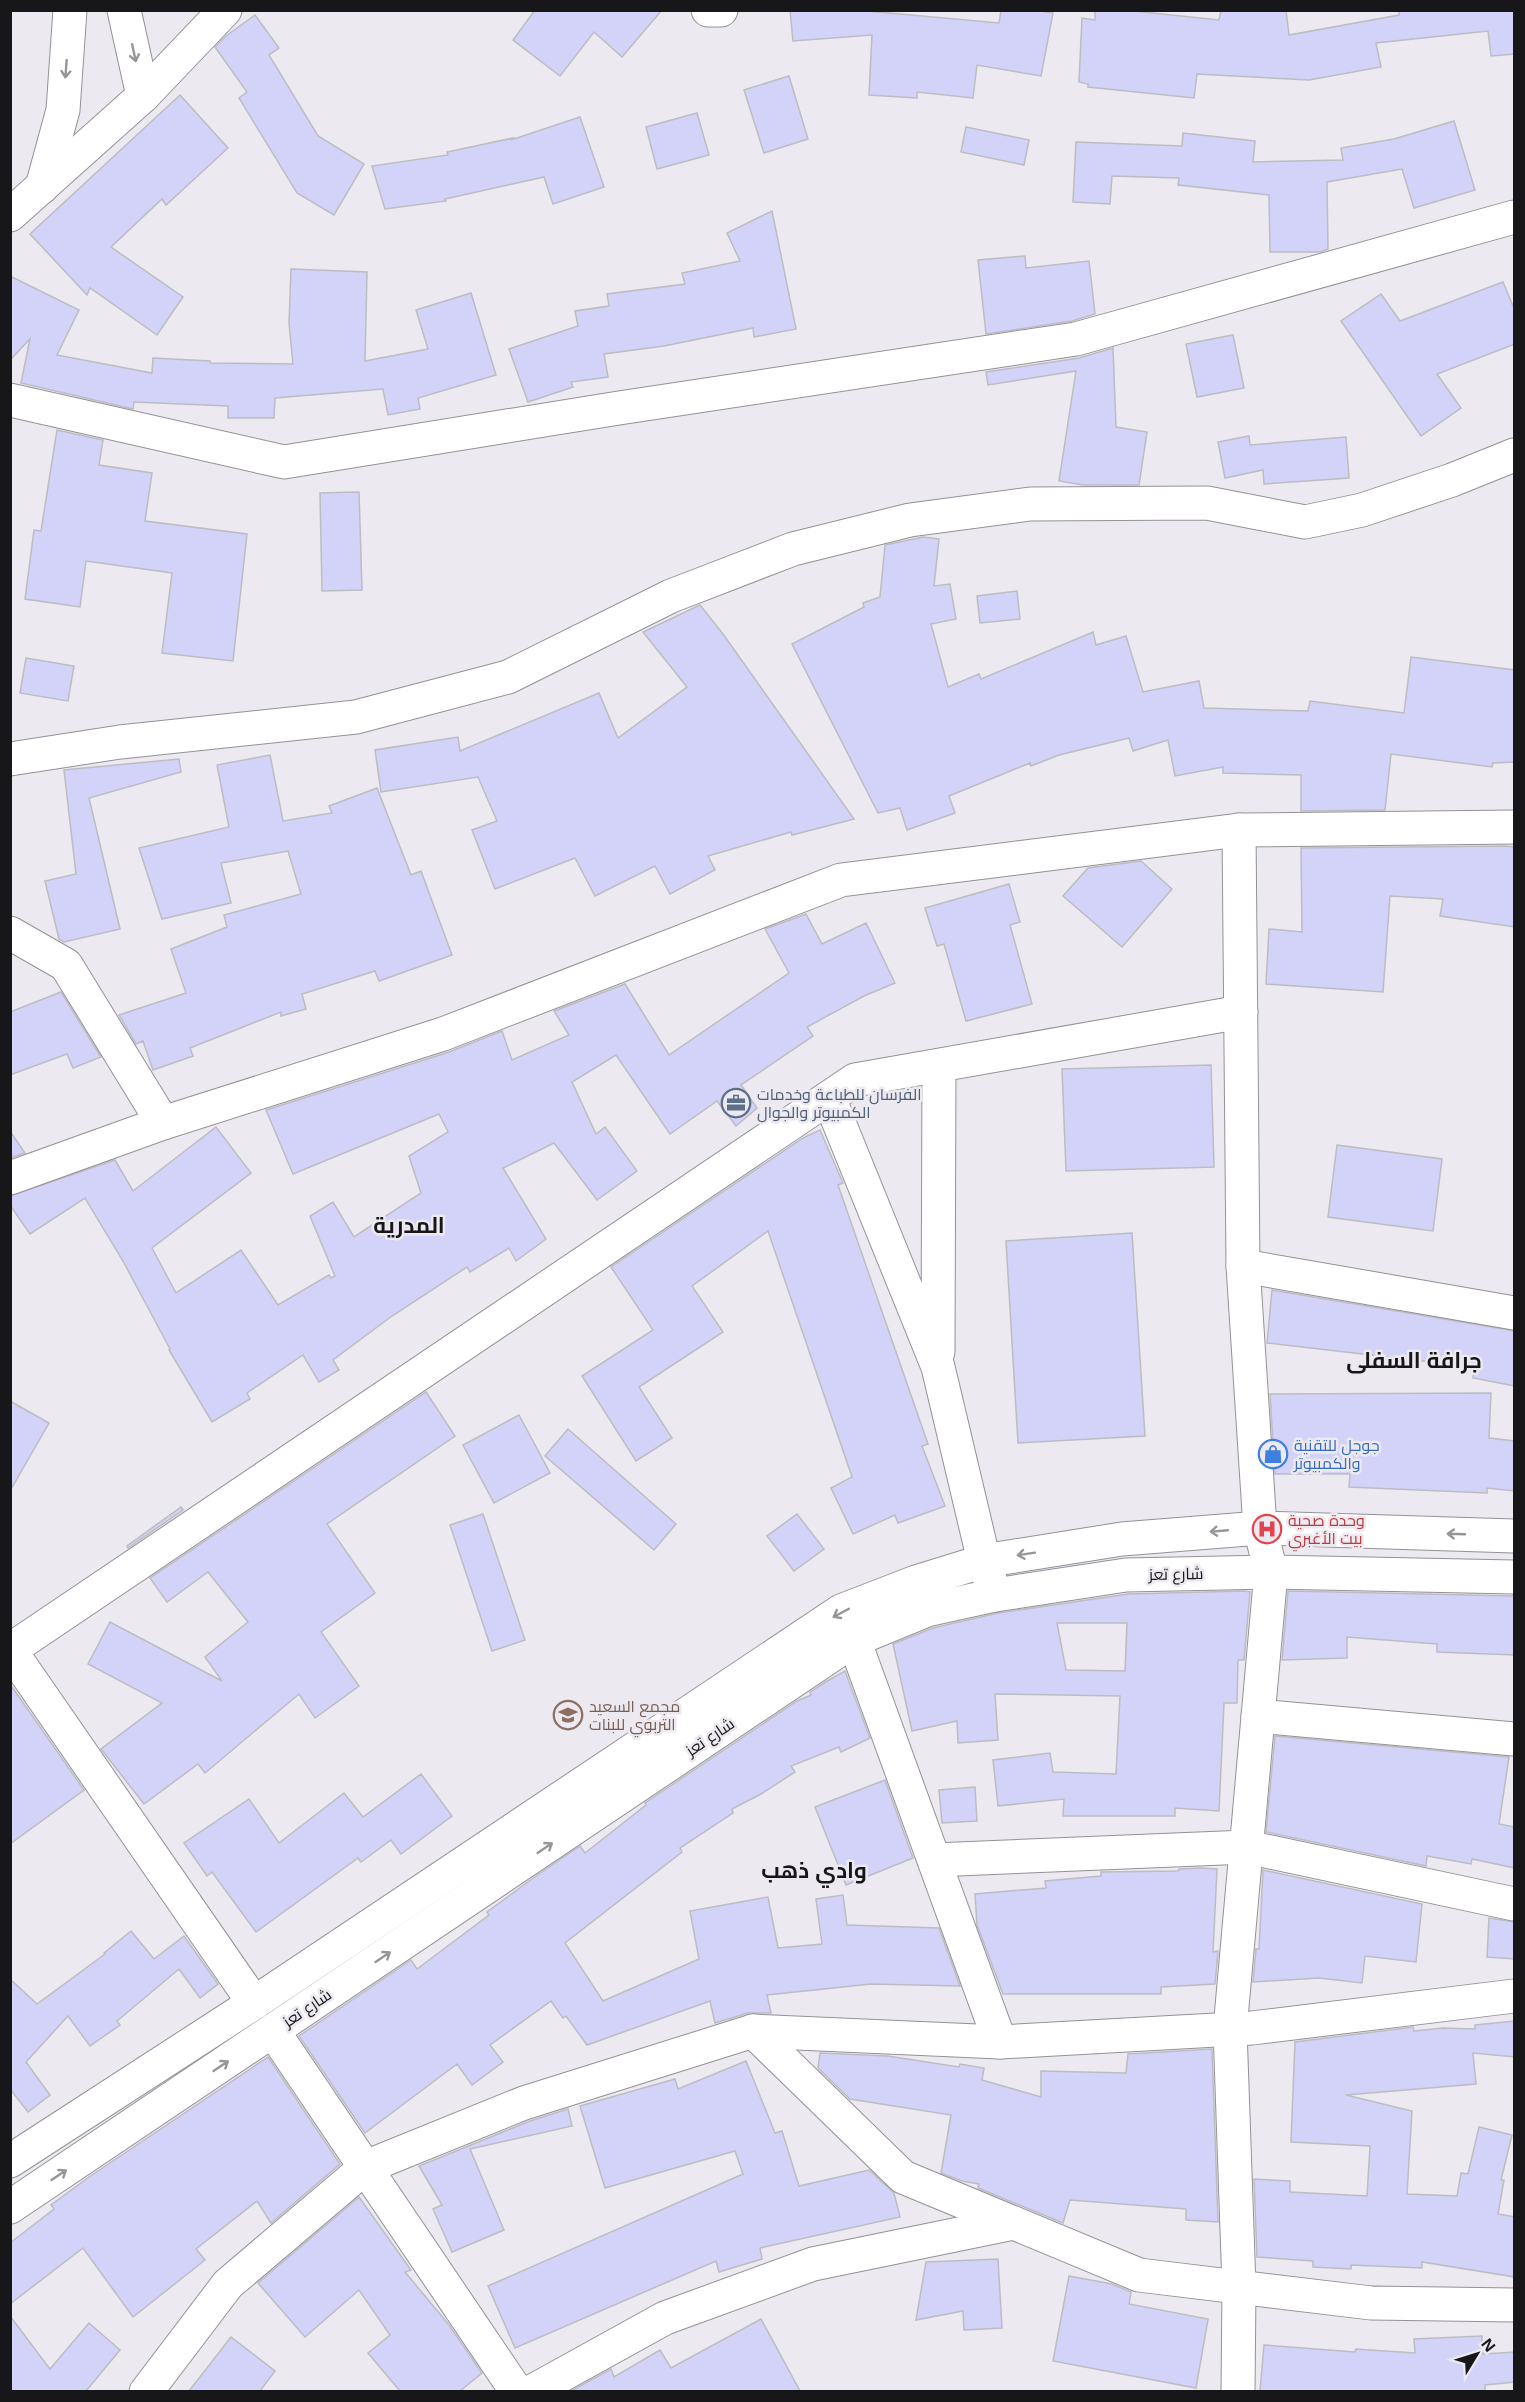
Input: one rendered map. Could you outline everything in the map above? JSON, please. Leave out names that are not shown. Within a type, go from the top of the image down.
[{"type":"street","points":[[42,187],[63,110],[70,10]]},
{"type":"street","points":[[124,10],[143,96]]},
{"type":"street","points":[[10,215],[143,96],[225,10]]},
{"type":"street","points":[[708,10],[721,10]]},
{"type":"street","points":[[10,400],[284,462],[607,410],[1076,339],[1515,217]]},
{"type":"street","points":[[10,759],[120,742],[356,717],[508,677],[671,596],[793,549],[910,520],[1030,504],[1207,503],[1305,522],[1362,510],[1452,480],[1515,455]]},
{"type":"street","points":[[10,1179],[163,1123],[443,1034],[842,880],[1239,830],[1515,827]]},
{"type":"street","points":[[1238,2391],[1239,2287],[1230,2029],[1271,1572],[1260,1528],[1243,1266],[1239,830]]},
{"type":"street","points":[[10,933],[66,965],[163,1123]]},
{"type":"street","points":[[254,2003],[10,1650],[855,1080],[1241,1012]]},
{"type":"street","points":[[938,1367],[939,1066]]},
{"type":"street","points":[[829,1098],[938,1367],[984,1561],[995,1595]]},
{"type":"street","points":[[1243,1266],[1515,1314]]},
{"type":"street","name":"شارع تعز","points":[[15,2150],[254,2003],[842,1611],[916,1582],[984,1561],[1122,1539],[1260,1528],[1515,1536]]},
{"type":"street","name":"شارع تعز","points":[[10,2207],[854,1640],[927,1610],[995,1595],[1126,1575],[1271,1572],[1515,1577]]},
{"type":"street","points":[[854,1640],[1000,2042]]},
{"type":"street","points":[[1258,1716],[1515,1739]]},
{"type":"street","points":[[934,1860],[1247,1846],[1515,1904]]},
{"type":"street","points":[[146,2391],[228,2283],[366,2167],[524,2103],[753,2031],[1000,2042],[1230,2029],[1515,1996]]},
{"type":"street","points":[[273,2031],[518,2391]]},
{"type":"street","points":[[753,2031],[903,2177],[1138,2276],[1371,2303],[1515,2305]]},
{"type":"street","points":[[531,2391],[665,2318],[813,2264],[1012,2223]]},
{"type":"building","points":[[535,10],[662,10],[622,57],[594,32],[560,76],[513,40]]},
{"type":"building","points":[[790,10],[856,10],[999,23],[1001,10],[1036,10],[1053,13],[1041,76],[977,65],[973,98],[917,92],[917,98],[869,95],[872,35],[793,41]]},
{"type":"building","points":[[1095,10],[1124,10],[1219,20],[1221,10],[1286,10],[1289,35],[1399,15],[1399,10],[1515,10],[1515,54],[1491,56],[1488,31],[1376,43],[1381,67],[1309,80],[1197,74],[1194,98],[1088,87],[1088,84],[1079,82],[1082,18],[1095,20]]},
{"type":"building","points":[[255,15],[279,48],[269,55],[318,136],[364,164],[334,215],[297,193],[239,98],[247,92],[215,47]]},
{"type":"building","points":[[789,76],[808,139],[764,153],[744,90]]},
{"type":"building","points":[[180,95],[228,148],[166,205],[162,199],[111,247],[183,297],[157,335],[90,288],[87,295],[30,234]]},
{"type":"building","points":[[697,113],[709,155],[657,169],[646,127]]},
{"type":"building","points":[[580,117],[604,187],[553,204],[544,177],[445,199],[446,201],[385,209],[372,166],[448,155],[447,152],[513,138],[511,140]]},
{"type":"building","points":[[1454,121],[1475,190],[1414,208],[1402,169],[1327,182],[1328,249],[1320,252],[1270,252],[1269,195],[1178,185],[1179,178],[1112,176],[1110,204],[1073,202],[1076,142],[1182,146],[1183,133],[1255,141],[1253,162],[1343,160],[1341,148],[1394,139]]},
{"type":"building","points":[[966,127],[1029,140],[1024,165],[961,152]]},
{"type":"building","points":[[772,211],[796,329],[754,337],[753,328],[664,346],[604,354],[608,377],[571,382],[573,387],[528,402],[509,349],[578,326],[575,311],[609,306],[607,294],[685,284],[682,273],[740,261],[727,233]]},
{"type":"building","points":[[1025,256],[1026,268],[1089,261],[1095,314],[1072,321],[986,334],[978,260]]},
{"type":"building","points":[[291,269],[367,272],[365,361],[428,349],[416,310],[471,293],[496,375],[418,398],[420,409],[388,415],[383,389],[275,398],[274,418],[228,418],[228,406],[134,402],[133,409],[21,383],[30,339],[10,360],[10,276],[79,310],[57,355],[152,373],[153,358],[210,361],[210,363],[293,364],[289,323]]},
{"type":"building","points":[[1503,282],[1515,311],[1515,344],[1437,374],[1461,408],[1421,436],[1341,321],[1381,294],[1400,321]]},
{"type":"building","points":[[1233,335],[1244,388],[1197,397],[1186,344]]},
{"type":"building","points":[[1113,348],[1116,427],[1147,432],[1139,485],[1083,485],[1059,481],[1076,371],[988,385],[986,372],[1079,358]]},
{"type":"building","points":[[57,430],[103,440],[99,465],[152,473],[145,521],[247,534],[233,661],[162,653],[172,573],[86,561],[80,607],[25,599],[34,530],[41,531]]},
{"type":"building","points":[[1249,436],[1250,445],[1346,437],[1349,478],[1264,484],[1263,470],[1225,478],[1218,442]]},
{"type":"building","points":[[359,492],[362,590],[322,591],[320,493]]},
{"type":"building","points":[[923,537],[939,539],[934,586],[950,584],[956,619],[931,624],[948,687],[979,674],[981,679],[1093,632],[1096,645],[1126,636],[1143,692],[1199,681],[1204,708],[1308,711],[1310,701],[1404,713],[1411,657],[1515,670],[1515,762],[1493,763],[1492,767],[1391,754],[1385,810],[1301,811],[1301,775],[1223,773],[1223,767],[1175,776],[1168,740],[1133,751],[1129,738],[1059,755],[1031,766],[1030,763],[949,796],[955,813],[907,830],[900,808],[878,813],[792,644],[864,607],[863,603],[880,597],[885,545]]},
{"type":"building","points":[[1017,591],[1020,619],[980,623],[977,596]]},
{"type":"building","points":[[700,605],[854,819],[792,835],[791,832],[708,856],[715,870],[670,894],[655,866],[595,896],[575,858],[495,889],[472,830],[497,821],[478,777],[381,792],[375,750],[458,737],[460,751],[599,693],[618,738],[687,687],[643,632]]},
{"type":"building","points":[[26,658],[74,666],[68,701],[20,693]]},
{"type":"building","points":[[270,755],[283,821],[332,813],[329,806],[377,788],[411,875],[421,871],[452,955],[379,981],[375,971],[302,994],[306,1009],[281,1016],[281,1012],[190,1048],[193,1056],[153,1070],[143,1041],[136,1044],[119,1015],[186,993],[171,949],[227,927],[224,915],[301,894],[288,851],[221,863],[231,903],[162,919],[139,848],[229,827],[217,765]]},
{"type":"building","points":[[179,759],[181,772],[89,798],[120,929],[64,942],[59,939],[45,881],[76,874],[64,770]]},
{"type":"building","points":[[1515,847],[1515,927],[1440,916],[1443,899],[1390,896],[1383,992],[1266,984],[1269,929],[1302,932],[1301,848]]},
{"type":"building","points":[[1141,861],[1172,889],[1122,947],[1063,896],[1088,868]]},
{"type":"building","points":[[1009,884],[1020,922],[1010,925],[1032,1004],[966,1021],[944,944],[937,946],[925,908]]},
{"type":"building","points":[[806,914],[822,944],[866,923],[895,983],[864,996],[807,1027],[813,1036],[741,1085],[757,1108],[736,1126],[717,1101],[670,1134],[616,1055],[572,1082],[596,1134],[605,1127],[637,1171],[597,1200],[554,1143],[503,1168],[546,1239],[516,1261],[509,1248],[470,1272],[467,1267],[392,1316],[333,1360],[339,1370],[319,1382],[303,1355],[247,1393],[250,1399],[212,1422],[169,1350],[123,1261],[85,1198],[30,1234],[10,1205],[10,1196],[115,1160],[133,1191],[216,1127],[251,1173],[152,1248],[176,1293],[241,1250],[278,1305],[329,1275],[331,1278],[335,1276],[310,1216],[333,1202],[354,1237],[421,1193],[409,1156],[448,1132],[439,1114],[293,1174],[266,1110],[449,1052],[502,1031],[512,1060],[569,1035],[554,1011],[625,984],[669,1055],[789,973],[765,929]]},
{"type":"building","points":[[61,992],[101,1057],[73,1068],[67,1054],[10,1075],[10,1012]]},
{"type":"building","points":[[1211,1065],[1214,1167],[1066,1171],[1062,1069]]},
{"type":"building","points":[[820,1130],[843,1183],[838,1185],[928,1444],[922,1446],[945,1506],[898,1523],[895,1515],[853,1534],[831,1488],[852,1477],[768,1231],[692,1286],[723,1332],[639,1387],[672,1438],[636,1461],[582,1376],[653,1330],[611,1267],[803,1138]]},
{"type":"building","points":[[10,1131],[25,1153],[10,1158]]},
{"type":"building","points":[[1337,1145],[1442,1159],[1433,1231],[1328,1217]]},
{"type":"building","points":[[1132,1233],[1145,1436],[1018,1443],[1006,1241]]},
{"type":"building","points":[[1272,1290],[1515,1331],[1515,1386],[1473,1378],[1474,1367],[1267,1343]]},
{"type":"building","points":[[426,1392],[455,1436],[327,1524],[375,1593],[321,1632],[359,1686],[315,1718],[299,1694],[205,1773],[198,1764],[144,1804],[101,1749],[162,1703],[88,1664],[110,1622],[222,1681],[205,1657],[248,1622],[208,1572],[167,1602],[150,1578]]},
{"type":"building","points":[[1491,1393],[1489,1438],[1515,1441],[1515,1491],[1487,1488],[1487,1493],[1349,1487],[1350,1474],[1275,1474],[1270,1394]]},
{"type":"building","points":[[10,1401],[49,1423],[10,1491]]},
{"type":"building","points":[[519,1415],[550,1473],[494,1503],[463,1445]]},
{"type":"building","points":[[568,1429],[676,1524],[654,1550],[545,1456]]},
{"type":"building","points":[[181,1507],[183,1510],[128,1548],[127,1546]]},
{"type":"building","points":[[483,1514],[525,1640],[492,1651],[450,1525]]},
{"type":"building","points":[[797,1514],[824,1549],[794,1571],[767,1536]]},
{"type":"building","points":[[1288,1591],[1515,1596],[1515,1655],[1437,1652],[1437,1644],[1347,1637],[1347,1658],[1282,1660]]},
{"type":"building","points":[[1250,1592],[1244,1660],[1238,1660],[1237,1703],[1224,1703],[1219,1811],[1175,1808],[1175,1816],[1063,1816],[1064,1799],[998,1806],[993,1760],[1050,1753],[1053,1772],[1116,1774],[1120,1696],[995,1694],[998,1740],[958,1743],[957,1721],[912,1731],[893,1644],[933,1628],[998,1613],[1128,1594]],"holes":[[[1057,1623],[1127,1623],[1125,1671],[1066,1670]]]},
{"type":"building","points":[[845,1671],[870,1738],[841,1752],[839,1747],[791,1766],[795,1772],[732,1809],[733,1813],[680,1848],[682,1852],[565,1943],[603,2001],[699,1959],[690,1911],[768,1897],[778,1948],[822,1944],[816,1899],[843,1895],[847,1925],[939,1928],[960,1986],[871,1984],[767,1995],[771,2013],[748,2013],[715,2023],[710,2001],[587,2045],[566,2016],[563,2018],[551,2001],[490,2045],[503,2062],[472,2085],[457,2064],[365,2133],[299,2036],[411,1960],[417,1969],[489,1915],[487,1912],[536,1876],[580,1846],[585,1853],[646,1805],[645,1803]]},
{"type":"building","points":[[10,1684],[84,1790],[10,1844]]},
{"type":"building","points":[[1275,1736],[1509,1757],[1499,1824],[1515,1827],[1515,1868],[1472,1859],[1471,1864],[1427,1856],[1426,1866],[1266,1832]]},
{"type":"building","points":[[421,1774],[452,1816],[401,1854],[391,1840],[361,1862],[358,1858],[256,1932],[212,1872],[207,1876],[184,1843],[249,1799],[279,1843],[344,1793],[363,1817]]},
{"type":"building","points":[[885,1780],[913,1858],[846,1885],[815,1807]]},
{"type":"building","points":[[975,1787],[977,1821],[942,1823],[939,1790]]},
{"type":"building","points":[[1179,1869],[1217,1869],[1213,1952],[1218,1951],[1215,1984],[1161,1987],[1161,1994],[1003,1994],[977,1925],[975,1894],[1046,1888],[1045,1881],[1101,1876],[1101,1872],[1178,1871]]},
{"type":"building","points":[[1263,1870],[1422,1904],[1416,1962],[1365,1956],[1362,1983],[1319,1978],[1253,1982],[1256,1949],[1259,1949]]},
{"type":"building","points":[[1489,1918],[1515,1922],[1515,1959],[1487,1957]]},
{"type":"building","points":[[131,1931],[154,1959],[184,1936],[218,1984],[200,1998],[179,1969],[117,2021],[120,2025],[90,2046],[68,2016],[26,2062],[50,2095],[28,2112],[10,2089],[10,1979],[37,2004],[105,1954]]},
{"type":"building","points":[[1515,2021],[1515,2057],[1473,2053],[1476,2084],[1346,2095],[1412,2111],[1407,2194],[1457,2196],[1461,2173],[1468,2174],[1479,2127],[1512,2135],[1501,2180],[1504,2180],[1498,2214],[1515,2217],[1515,2277],[1422,2262],[1422,2268],[1351,2265],[1351,2269],[1313,2267],[1313,2261],[1257,2257],[1254,2179],[1290,2181],[1290,2192],[1367,2196],[1370,2146],[1291,2142],[1295,2042],[1413,2027],[1414,2031],[1443,2028],[1475,2029],[1475,2025]]},
{"type":"building","points":[[1212,2049],[1218,2222],[1186,2220],[1186,2209],[1070,2200],[1063,2223],[978,2188],[979,2184],[962,2181],[941,2173],[951,2115],[850,2099],[818,2068],[820,2053],[888,2056],[959,2067],[960,2064],[984,2068],[982,2080],[1041,2097],[1041,2071],[1126,2073],[1128,2054]]},
{"type":"building","points":[[268,2057],[340,2164],[271,2223],[257,2201],[196,2249],[205,2260],[133,2317],[83,2248],[10,2304],[10,2243],[54,2209],[51,2205],[89,2177]]},
{"type":"building","points":[[746,2061],[775,2133],[782,2131],[799,2186],[869,2170],[894,2193],[900,2217],[760,2248],[762,2259],[719,2272],[716,2261],[515,2348],[488,2286],[743,2174],[735,2151],[605,2188],[580,2106],[675,2079],[678,2089]]},
{"type":"building","points":[[568,2109],[572,2126],[470,2149],[504,2230],[452,2252],[433,2209],[442,2205],[419,2166],[530,2121]]},
{"type":"building","points":[[359,2197],[411,2270],[405,2272],[449,2325],[482,2373],[460,2391],[400,2391],[368,2353],[390,2335],[359,2290],[305,2337],[258,2283]]},
{"type":"building","points":[[998,2259],[1002,2328],[964,2330],[963,2311],[916,2320],[926,2262]]},
{"type":"building","points":[[1069,2276],[1112,2284],[1131,2292],[1129,2304],[1208,2319],[1196,2388],[1053,2361]]},
{"type":"building","points":[[10,2316],[50,2369],[89,2323],[120,2350],[86,2391],[10,2391]]},
{"type":"building","points":[[761,2319],[800,2391],[571,2391],[611,2369],[614,2377],[660,2350],[671,2368]]},
{"type":"building","points":[[1482,2336],[1483,2354],[1515,2352],[1515,2382],[1485,2385],[1485,2391],[1260,2391],[1264,2345],[1355,2352],[1356,2349],[1415,2353],[1414,2339]]},
{"type":"building","points":[[231,2337],[275,2371],[260,2391],[189,2391]]},
{"type":"place","name":"الفرسان للطباعة وخدمات الكمبيوتر والجوال","points":[[736,1103]]},
{"type":"place","name":"جوجل للتقنية والكمبيوتر","points":[[1273,1454]]},
{"type":"place","name":"وحدة صحية بيت الأغبري","points":[[1267,1529]]},
{"type":"place","name":"مجمع السعيد التربوي للبنات","points":[[568,1715]]},
{"type":"district","name":"المدرية","points":[[409,1225]]},
{"type":"district","name":"جرافة السفلى","points":[[1414,1360]]},
{"type":"district","name":"وادي ذهب","points":[[814,1870]]}]
